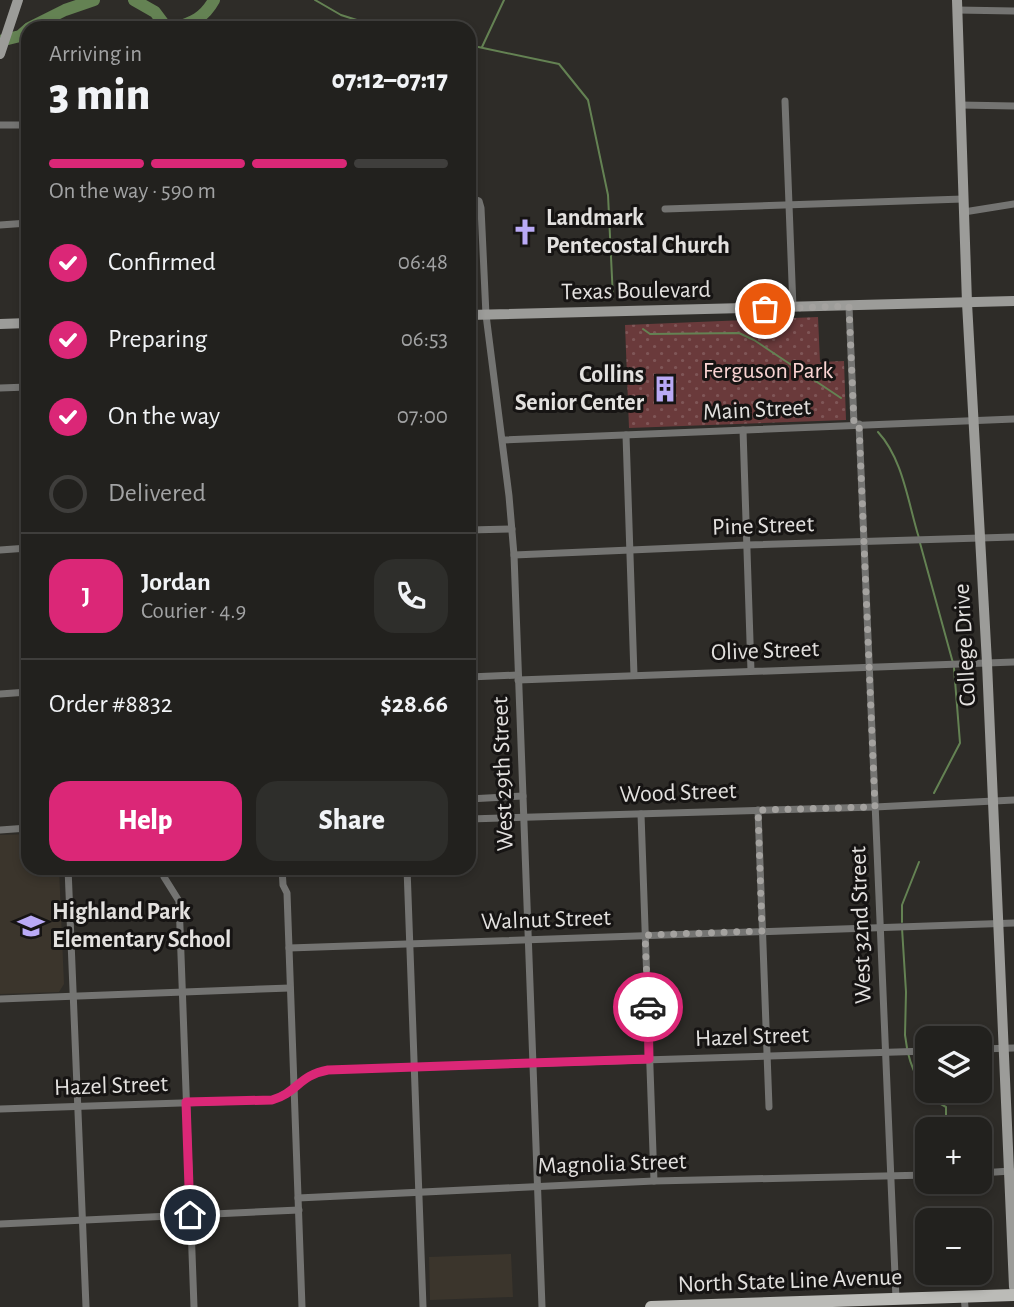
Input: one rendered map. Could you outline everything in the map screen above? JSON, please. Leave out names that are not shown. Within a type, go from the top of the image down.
[{"type":"main road","name":"North State Line Avenue","points":[[651,1307],[828,1304],[897,1298],[964,1302],[1014,1295]]},
{"type":"street","points":[[3,44],[18,0]]},
{"type":"street","points":[[957,5],[1014,11]]},
{"type":"street","name":"College Drive","points":[[957,5],[967,303],[999,924],[1009,1048],[1014,1287]]},
{"type":"street","points":[[785,101],[793,308]]},
{"type":"street","points":[[960,104],[1014,106]]},
{"type":"street","points":[[0,125],[21,125]]},
{"type":"street","points":[[665,209],[963,198]]},
{"type":"street","name":"West 29th Street","points":[[476,200],[481,208],[486,314],[512,529],[542,1307]]},
{"type":"street","points":[[964,212],[978,212],[1014,204]]},
{"type":"street","points":[[0,225],[21,224]]},
{"type":"street","name":"Texas Boulevard","points":[[476,315],[1014,301]]},
{"type":"street","name":"West 32nd Street","points":[[849,306],[864,542],[897,1298]]},
{"type":"street","points":[[0,324],[21,323]]},
{"type":"street","points":[[0,388],[21,387]]},
{"type":"street","name":"Main Street","points":[[503,440],[1014,419]]},
{"type":"street","points":[[743,429],[751,671]]},
{"type":"street","points":[[626,435],[634,676]]},
{"type":"street","points":[[476,530],[512,529]]},
{"type":"street","name":"Pine Street","points":[[513,555],[1014,537]]},
{"type":"street","points":[[0,550],[21,548]]},
{"type":"street","name":"Olive Street","points":[[476,677],[634,676],[1014,662]]},
{"type":"street","points":[[0,694],[21,692]]},
{"type":"street","points":[[476,799],[523,796]]},
{"type":"street","name":"Wood Street","points":[[476,819],[875,807],[1014,800]]},
{"type":"street","points":[[758,810],[769,1107]]},
{"type":"street","points":[[641,814],[654,1181]]},
{"type":"street","points":[[0,830],[21,828]]},
{"type":"street","points":[[68,875],[86,1307]]},
{"type":"street","points":[[164,875],[178,901],[194,1307]]},
{"type":"street","points":[[282,875],[287,892],[302,1307]]},
{"type":"street","points":[[407,875],[423,1307]]},
{"type":"street","name":"Walnut Street","points":[[289,948],[1014,923]]},
{"type":"street","points":[[0,999],[290,988]]},
{"type":"street","name":"Hazel Street","points":[[0,1109],[272,1100],[284,1097],[307,1076],[328,1070],[915,1051]]},
{"type":"street","points":[[992,1172],[1011,1171]]},
{"type":"street","name":"Magnolia Street","points":[[299,1198],[654,1181],[915,1175]]},
{"type":"street","points":[[0,1224],[299,1210]]},
{"type":"shaded area","name":"Highland Park Elementary School","points":[[21,834],[21,875],[59,875],[64,984],[59,992],[0,994],[0,835]]},
{"type":"shaded area","points":[[511,1254],[513,1297],[430,1300],[429,1257]]},
{"type":"green space","name":"Ferguson Park","points":[[818,317],[820,362],[844,361],[846,420],[629,428],[625,325]]},
{"type":"waterway","points":[[43,21],[94,0]]},
{"type":"waterway","points":[[134,0],[155,12],[162,21]]},
{"type":"waterway","points":[[194,21],[214,0]]},
{"type":"waterway","points":[[315,0],[341,15],[360,21]]},
{"type":"waterway","points":[[482,47],[504,0]]},
{"type":"waterway","points":[[0,41],[21,35]]},
{"type":"waterway","points":[[476,46],[559,64],[588,100],[608,195],[613,298]]},
{"type":"waterway","points":[[643,329],[650,334],[739,333],[754,340],[841,398]]},
{"type":"waterway","points":[[878,432],[899,468],[919,538]]},
{"type":"waterway","points":[[920,543],[953,663]]},
{"type":"waterway","points":[[934,793],[960,743],[954,668]]},
{"type":"waterway","points":[[902,922],[902,905],[919,862]]},
{"type":"waterway","points":[[902,928],[907,1048]]},
{"type":"waterway","points":[[908,1053],[921,1084],[932,1098],[946,1107],[946,1117]]},
{"type":"way so far","points":[[648,1007],[645,935],[762,931],[758,810],[875,807],[859,424],[854,424],[849,306],[765,309]]},
{"type":"place","name":"Landmark Pentecostal Church","points":[[525,232]]},
{"type":"place","name":"Collins Senior Center","points":[[665,389]]},
{"type":"place","name":"Highland Park Elementary School","points":[[31,926]]},
{"type":"route","points":[[190,1215],[186,1102],[272,1100],[284,1097],[307,1076],[328,1070],[649,1059],[648,1007]]}]
